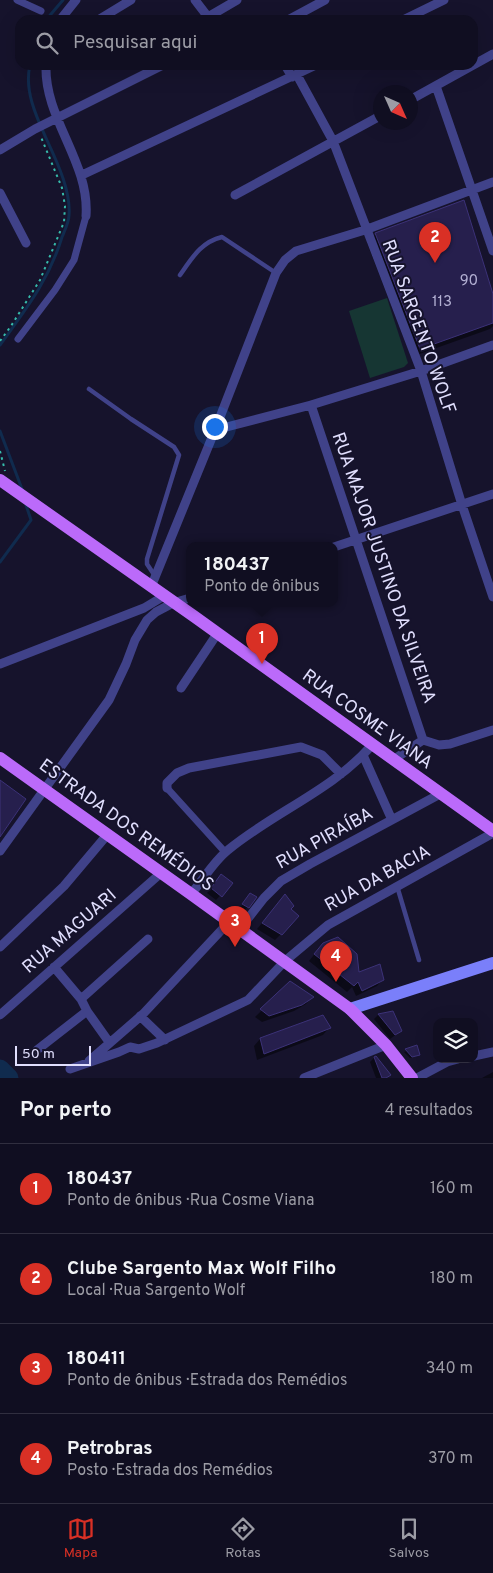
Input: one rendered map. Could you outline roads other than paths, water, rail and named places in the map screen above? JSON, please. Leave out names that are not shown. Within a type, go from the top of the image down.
[{"type":"main road","name":"RUA COSME VIANA","points":[[0,480],[32,503],[154,582],[169,599],[493,832]]},
{"type":"main road","name":"ESTRADA DOS REMÉDIOS","points":[[0,758],[350,1009],[386,1045],[412,1078]]},
{"type":"main road","points":[[350,1009],[493,963]]},
{"type":"street","points":[[17,0],[41,11]]},
{"type":"street","points":[[64,15],[76,0]]},
{"type":"street","points":[[106,15],[131,0]]},
{"type":"street","points":[[195,0],[206,15]]},
{"type":"street","points":[[211,15],[237,0]]},
{"type":"street","points":[[298,15],[326,0]]},
{"type":"street","points":[[414,15],[444,0]]},
{"type":"street","points":[[478,62],[493,54]]},
{"type":"street","points":[[18,339],[55,290],[74,260],[86,216],[87,204],[82,175],[54,120],[47,92],[46,70]]},
{"type":"street","points":[[0,150],[35,129],[153,70]]},
{"type":"street","name":"RUA SARGENTO WOLF","points":[[290,70],[295,76],[333,142],[421,371],[493,597]]},
{"type":"street","points":[[82,175],[306,70]]},
{"type":"street","points":[[418,96],[464,70]]},
{"type":"street","points":[[436,86],[493,251]]},
{"type":"street","points":[[235,195],[373,120]]},
{"type":"street","points":[[154,582],[216,430],[276,273],[285,260],[296,251],[366,230],[493,182]]},
{"type":"street","points":[[0,192],[26,244]]},
{"type":"street","points":[[216,430],[311,405],[421,371],[493,345]]},
{"type":"street","name":"RUA MAJOR JUSTINO DA SILVEIRA","points":[[311,405],[424,740]]},
{"type":"street","points":[[338,546],[493,494]]},
{"type":"street","points":[[0,664],[169,599],[186,598]]},
{"type":"street","points":[[0,851],[109,700],[135,640],[147,620],[169,599]]},
{"type":"street","points":[[181,688],[218,634]]},
{"type":"street","points":[[393,760],[424,740],[439,745],[450,744],[493,730]]},
{"type":"street","points":[[191,894],[226,852],[250,832],[340,774],[363,756],[372,745]]},
{"type":"street","points":[[226,852],[166,788],[167,783],[182,769],[301,747],[322,755],[340,774]]},
{"type":"street","points":[[363,756],[392,820]]},
{"type":"street","name":"RUA PIRAÍBA","points":[[87,1063],[108,1042],[140,1016],[281,881],[440,794]]},
{"type":"street","name":"RUA DA BACIA","points":[[70,1069],[130,1047],[139,1049],[165,1040],[248,1000],[285,962],[328,925],[493,832]]},
{"type":"street","points":[[0,947],[4,936],[64,886],[108,835]]},
{"type":"street","name":"RUA MAGUARI","points":[[0,1015],[161,873]]},
{"type":"street","points":[[81,999],[148,939]]},
{"type":"street","points":[[54,967],[81,999],[108,1042]]},
{"type":"street","points":[[36,1050],[87,1011]]},
{"type":"street","points":[[140,1016],[165,1040]]},
{"type":"street","points":[[304,1078],[386,1045]]},
{"type":"street","points":[[478,1055],[493,1052]]},
{"type":"street","points":[[417,1078],[445,1063]]},
{"type":"lane","points":[[180,274],[201,246],[212,239],[222,237],[276,273]]},
{"type":"lane","points":[[89,389],[178,451],[179,455],[146,559],[154,582]]},
{"type":"lane","points":[[397,886],[419,960]]},
{"type":"waterway","points":[[50,15],[63,0]]},
{"type":"waterway","points":[[0,345],[44,281],[57,253],[69,218],[68,196],[65,185],[32,103],[29,84],[29,70]]},
{"type":"waterway","points":[[0,431],[22,489]]},
{"type":"waterway","points":[[0,562],[31,520],[26,505]]},
{"type":"waterway","points":[[0,1069],[9,1078]]},
{"type":"place","name":"Clube Sargento Max Wolf Filho","points":[[435,263]]},
{"type":"place","name":"180437","points":[[262,664]]},
{"type":"place","name":"180411","points":[[235,947]]},
{"type":"place","name":"Petrobras","points":[[336,982]]}]
